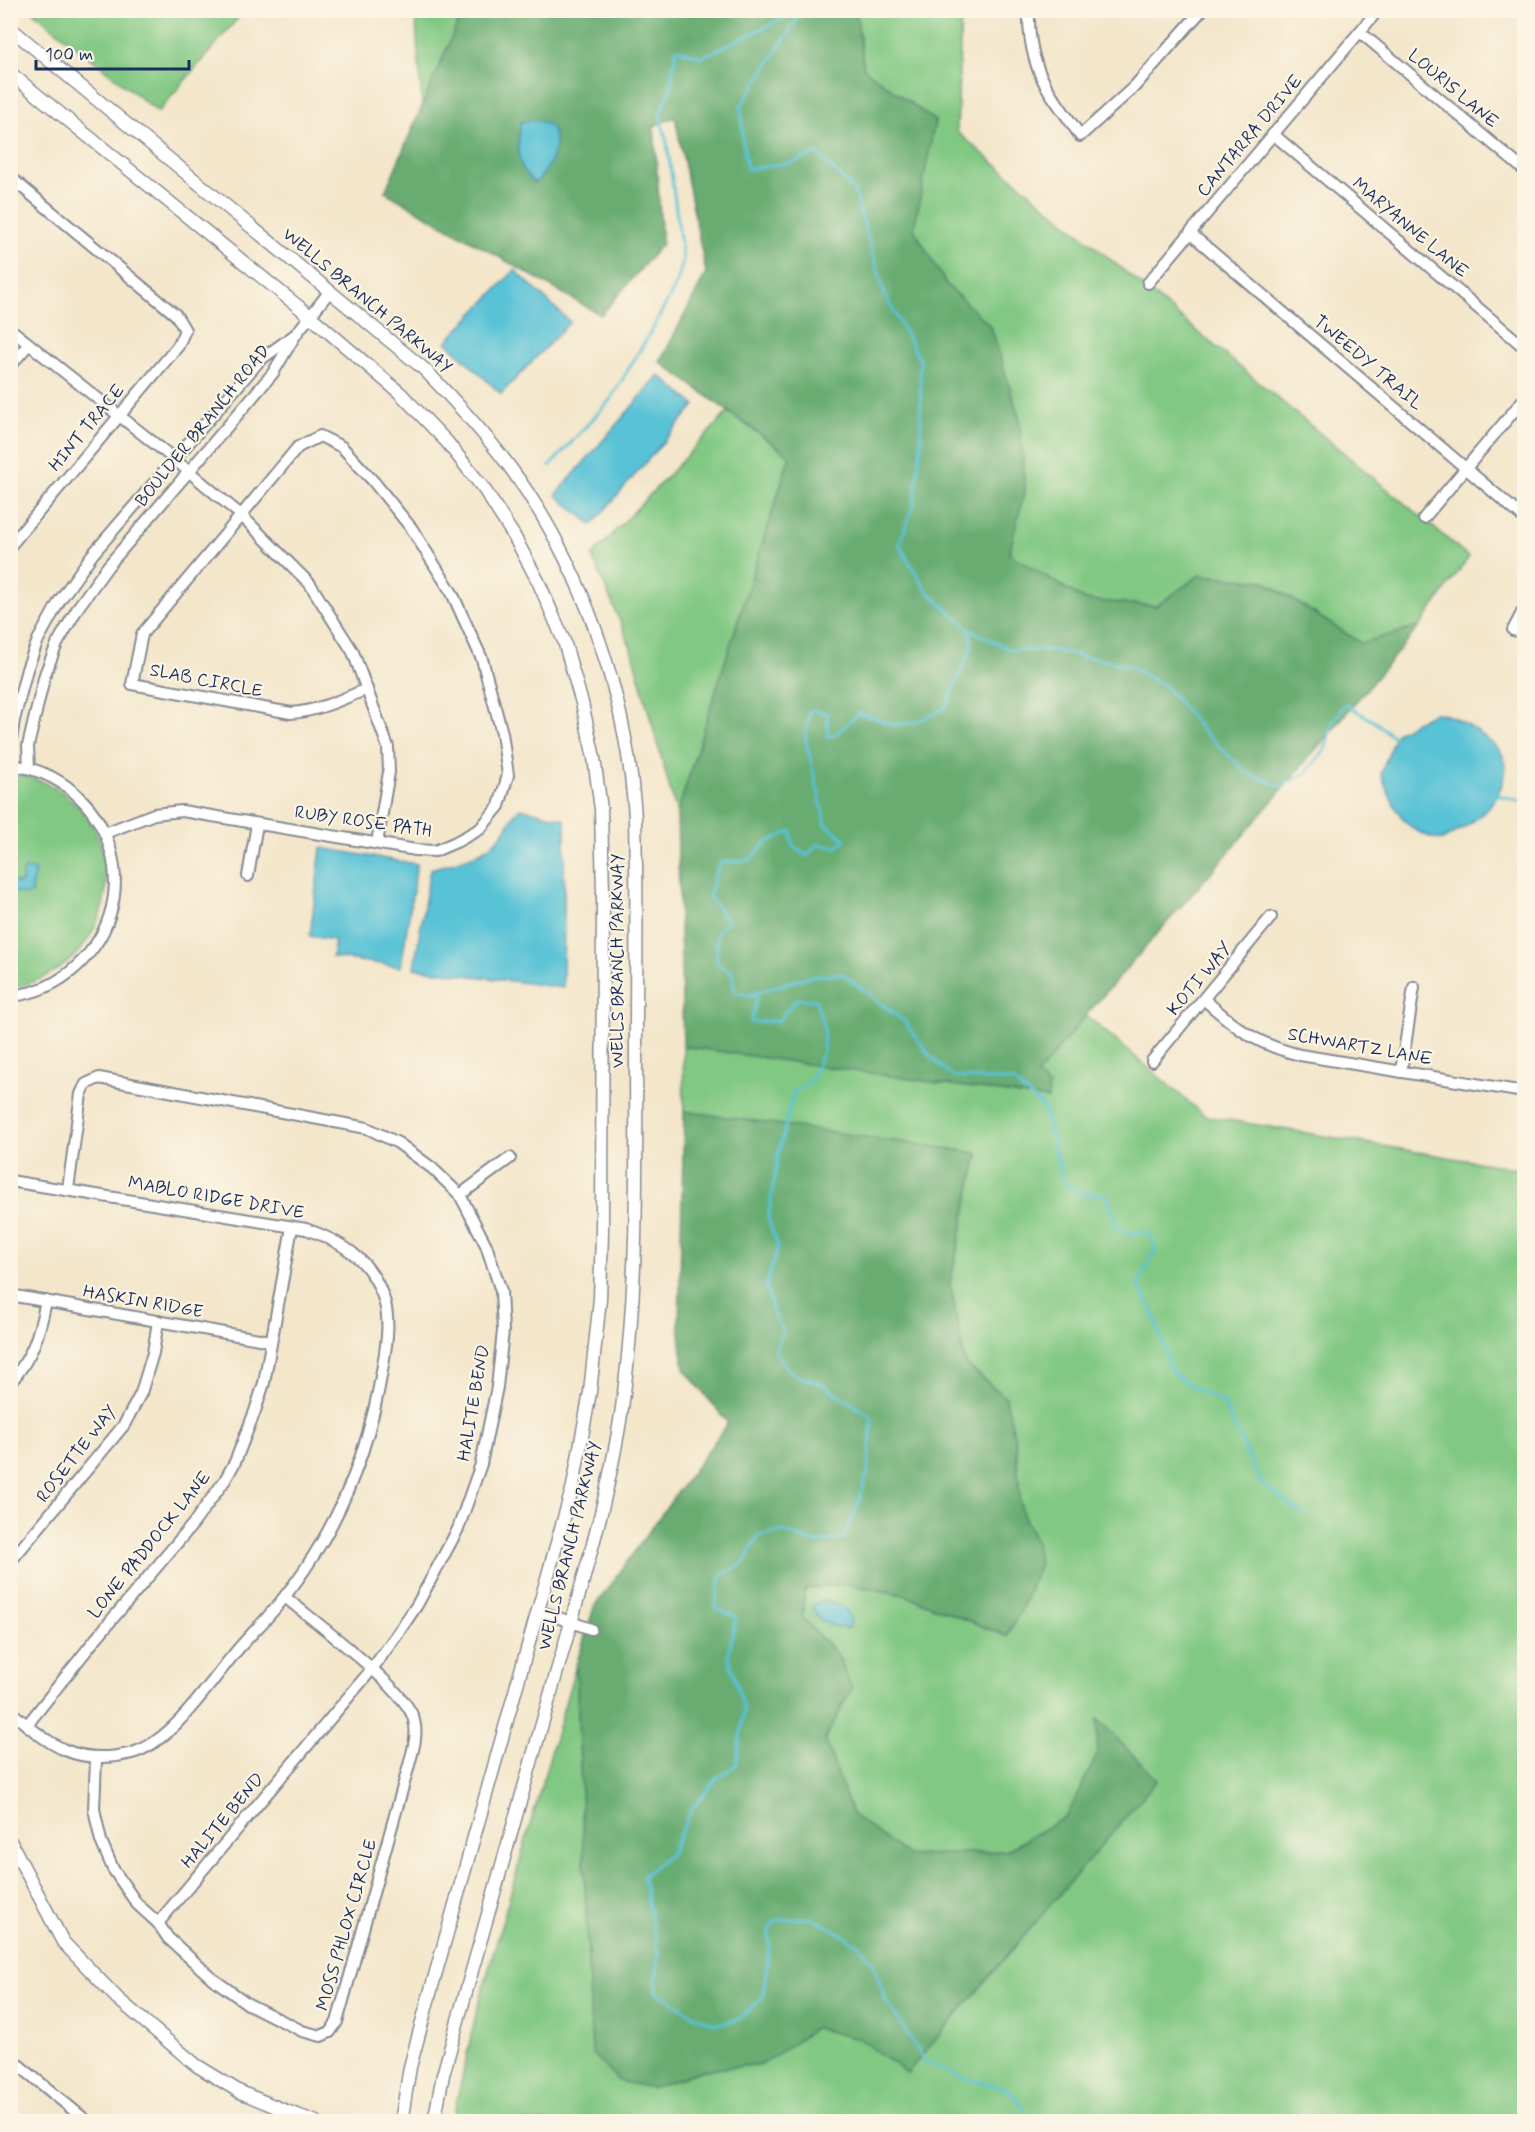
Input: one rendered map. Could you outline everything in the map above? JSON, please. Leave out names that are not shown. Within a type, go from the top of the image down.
[{"type":"street","points":[[1029,10],[1034,55],[1045,84],[1080,136],[1134,87],[1202,10]]},
{"type":"street","name":"CANTARRA DRIVE","points":[[1148,283],[1378,10]]},
{"type":"street","name":"WELLS BRANCH PARKWAY","points":[[10,28],[423,369],[473,420],[512,469],[543,519],[569,568],[596,629],[615,694],[627,752],[635,806],[636,893],[633,1301],[623,1396],[606,1493],[443,2075],[434,2121]]},
{"type":"street","name":"LOURIS LANE","points":[[1360,32],[1524,170]]},
{"type":"street","name":"WELLS BRANCH PARKWAY","points":[[10,73],[310,316],[400,393],[447,442],[484,489],[514,536],[539,583],[564,641],[582,703],[594,758],[601,809],[603,893],[602,1220],[600,1299],[590,1392],[573,1486],[427,2004],[410,2067],[401,2121]]},
{"type":"street","name":"MARYANNE LANE","points":[[1273,134],[1524,347]]},
{"type":"street","name":"HINT TRACE","points":[[10,177],[176,315],[185,330],[178,346],[10,546]]},
{"type":"street","name":"TWEEDY TRAIL","points":[[1190,233],[1524,518]]},
{"type":"street","points":[[296,334],[330,291]]},
{"type":"street","points":[[10,329],[242,516],[310,584],[353,652],[388,747],[390,760],[377,843]]},
{"type":"street","name":"BOULDER BRANCH ROAD","points":[[10,746],[27,669],[38,640],[60,600],[92,555],[260,360],[296,334]]},
{"type":"street","name":"BOULDER BRANCH ROAD","points":[[29,768],[28,746],[45,674],[57,644],[79,606],[108,566],[273,373],[296,334]]},
{"type":"street","points":[[10,366],[29,344]]},
{"type":"street","points":[[1424,518],[1524,399]]},
{"type":"street","name":"RUBY ROSE PATH","points":[[105,833],[153,814],[182,811],[435,851],[480,829],[499,806],[508,775],[502,733],[482,659],[452,593],[412,529],[374,482],[342,447],[320,436],[298,447],[242,516]]},
{"type":"street","name":"SLAB CIRCLE","points":[[242,516],[142,634],[132,684],[291,713],[326,706],[367,688]]},
{"type":"street","points":[[1524,609],[1513,630],[1524,632]]},
{"type":"street","points":[[10,765],[29,768],[48,775],[82,799],[96,816],[105,833],[113,861],[115,890],[105,927],[96,944],[84,959],[54,983],[10,996]]},
{"type":"street","points":[[248,876],[257,824]]},
{"type":"street","name":"KOTI WAY","points":[[1152,1061],[1271,917]]},
{"type":"street","points":[[1401,1072],[1414,987]]},
{"type":"street","name":"SCHWARTZ LANE","points":[[1204,1000],[1247,1035],[1279,1050],[1524,1092]]},
{"type":"street","name":"HALITE BEND","points":[[68,1189],[81,1094],[86,1084],[99,1078],[367,1128],[407,1149],[432,1168],[460,1195],[486,1245],[501,1291],[503,1331],[497,1387],[481,1464],[458,1529],[417,1605],[372,1669],[158,1923]]},
{"type":"street","points":[[460,1195],[510,1158]]},
{"type":"street","name":"MABLO RIDGE DRIVE","points":[[10,1181],[306,1229],[335,1240],[366,1265],[383,1295],[387,1314],[381,1378],[372,1424],[358,1468],[323,1541],[285,1598],[167,1732],[143,1749],[96,1758]]},
{"type":"street","name":"LONE PADDOCK LANE","points":[[27,1725],[98,1636],[193,1524],[225,1480],[235,1462],[264,1383],[292,1227]]},
{"type":"street","name":"HASKIN RIDGE","points":[[10,1295],[270,1341]]},
{"type":"street","points":[[10,1383],[23,1368],[33,1350],[46,1301]]},
{"type":"street","name":"ROSETTE WAY","points":[[10,1562],[124,1425],[141,1393],[153,1353],[158,1321]]},
{"type":"street","name":"MOSS PHLOX CIRCLE","points":[[96,1758],[94,1809],[101,1841],[113,1869],[137,1904],[158,1923],[168,1938],[213,1979],[248,2004],[302,2031],[321,2036],[330,2032],[337,2022],[416,1740],[414,1719],[404,1700],[372,1669],[285,1598]]},
{"type":"street","points":[[539,1611],[591,1629]]},
{"type":"street","points":[[10,1711],[55,1746],[96,1758]]},
{"type":"street","points":[[10,1841],[63,1942],[118,1999],[196,2065],[240,2092],[286,2112],[316,2121]]},
{"type":"street","points":[[10,2058],[88,2121]]},
{"type":"green space","points":[[32,11],[244,11],[158,112]]},
{"type":"green space","points":[[410,11],[463,11],[422,106],[416,22]]},
{"type":"green space","points":[[463,11],[856,11],[864,69],[935,121],[914,229],[946,284],[991,327],[1020,421],[1025,489],[1009,554],[1085,600],[1156,606],[1200,575],[1263,581],[1361,643],[1419,627],[1037,1075],[1049,1087],[1048,1099],[683,1046],[677,814],[790,456],[660,362],[706,273],[675,117],[654,126],[662,244],[601,315],[385,192]]},
{"type":"green space","points":[[856,11],[961,11],[957,132],[1469,557],[1419,627],[1361,643],[1264,581],[1200,575],[1156,606],[1085,600],[1008,554],[1025,489],[1020,421],[991,327],[946,284],[913,229],[935,121],[864,69]]},
{"type":"green space","points":[[728,412],[790,456],[677,814],[630,645],[592,556]]},
{"type":"green space","points":[[10,773],[30,777],[50,785],[62,792],[82,810],[95,831],[104,855],[106,880],[103,905],[94,928],[80,949],[61,967],[49,974],[31,983],[11,987]]},
{"type":"green space","points":[[1086,1015],[1205,1116],[1524,1170],[1524,2121],[452,2122],[477,2010],[576,1665],[592,2053],[651,2088],[703,2070],[763,2064],[815,2028],[859,2039],[907,2073],[1156,1781],[1098,1720],[1097,1755],[1067,1816],[1006,1851],[908,1856],[852,1814],[825,1739],[852,1688],[838,1655],[802,1618],[805,1589],[846,1584],[905,1595],[1006,1636],[1022,1608],[1039,1565],[1036,1543],[1021,1510],[1016,1445],[1006,1398],[965,1363],[950,1283],[978,1154],[684,1111],[683,1046],[1048,1099],[1037,1075]]},
{"type":"green space","points":[[684,1111],[978,1153],[950,1283],[965,1363],[1006,1398],[1016,1445],[1021,1510],[1036,1543],[1039,1565],[1022,1608],[1007,1636],[905,1595],[846,1584],[805,1589],[802,1618],[838,1655],[852,1688],[825,1739],[852,1814],[909,1856],[1006,1851],[1067,1816],[1097,1755],[1098,1719],[1157,1780],[907,2073],[859,2039],[815,2028],[763,2064],[703,2070],[652,2088],[619,2081],[592,2054],[576,1665],[594,1607],[728,1423],[684,1369],[679,1324]]},
{"type":"water","points":[[535,120],[550,125],[555,139],[550,163],[535,183],[523,170],[518,147],[521,122]]},
{"type":"water","points":[[515,270],[570,322],[501,394],[446,342]]},
{"type":"water","points":[[659,375],[695,405],[592,525],[556,495]]},
{"type":"water","points":[[1436,713],[1453,717],[1481,734],[1500,751],[1505,765],[1501,787],[1489,806],[1472,822],[1442,840],[1418,832],[1409,825],[1390,797],[1381,773],[1396,733]]},
{"type":"water","points":[[520,808],[565,819],[563,988],[414,968],[430,869],[459,861],[487,848],[502,835]]},
{"type":"water","points":[[321,848],[417,864],[401,967],[332,957],[335,940],[310,936]]},
{"type":"water","points":[[24,869],[35,872],[32,893],[27,895],[11,892],[11,881],[19,884],[22,882]]},
{"type":"water","points":[[821,1600],[843,1608],[847,1612],[850,1616],[849,1628],[837,1627],[818,1617],[812,1607]]},
{"type":"waterway","points":[[550,466],[610,400],[677,283],[683,260],[667,143],[660,115],[670,91],[676,49],[702,57],[801,10]]},
{"type":"waterway","points":[[803,10],[741,106],[747,169],[791,163],[817,153],[854,190],[885,295],[920,360],[921,444],[914,504],[899,545],[926,590],[969,629],[972,646],[945,708],[917,722],[894,725],[859,713],[835,735],[828,737],[827,713],[810,710],[805,737],[826,825],[845,839],[837,847],[817,844],[807,856],[793,846],[791,831],[766,843],[750,860],[719,863],[709,897],[728,921],[717,931],[717,964],[731,971],[735,992],[757,997],[751,1022],[778,1021],[796,999],[816,1000],[824,1029],[823,1051],[811,1081],[794,1091],[778,1155],[768,1219],[778,1248],[766,1285],[773,1312],[783,1332],[775,1350],[788,1370],[800,1377],[822,1384],[872,1417],[868,1471],[857,1508],[843,1538],[815,1543],[783,1531],[758,1536],[744,1563],[721,1575],[715,1608],[736,1617],[728,1655],[744,1709],[736,1765],[718,1777],[691,1810],[671,1853],[643,1876],[658,1953],[656,1992],[707,2021],[729,2022],[742,2017],[763,1997],[769,1929],[776,1920],[811,1918],[860,1946],[874,1965],[886,2001],[925,2061],[960,2077],[1008,2089],[1025,2109],[1029,2122]]},
{"type":"waterway","points":[[969,629],[1011,650],[1052,650],[1127,665],[1165,686],[1201,729],[1246,772],[1279,786],[1305,774],[1325,750],[1332,723],[1345,704],[1375,722],[1397,740]]},
{"type":"waterway","points":[[1494,794],[1524,802]]},
{"type":"waterway","points":[[749,995],[811,976],[842,974],[905,1022],[930,1056],[953,1077],[1013,1081],[1044,1108],[1063,1181],[1077,1193],[1106,1195],[1112,1209],[1116,1229],[1134,1234],[1148,1231],[1156,1249],[1138,1285],[1154,1314],[1172,1373],[1198,1390],[1223,1402],[1261,1483],[1302,1514]]}]
